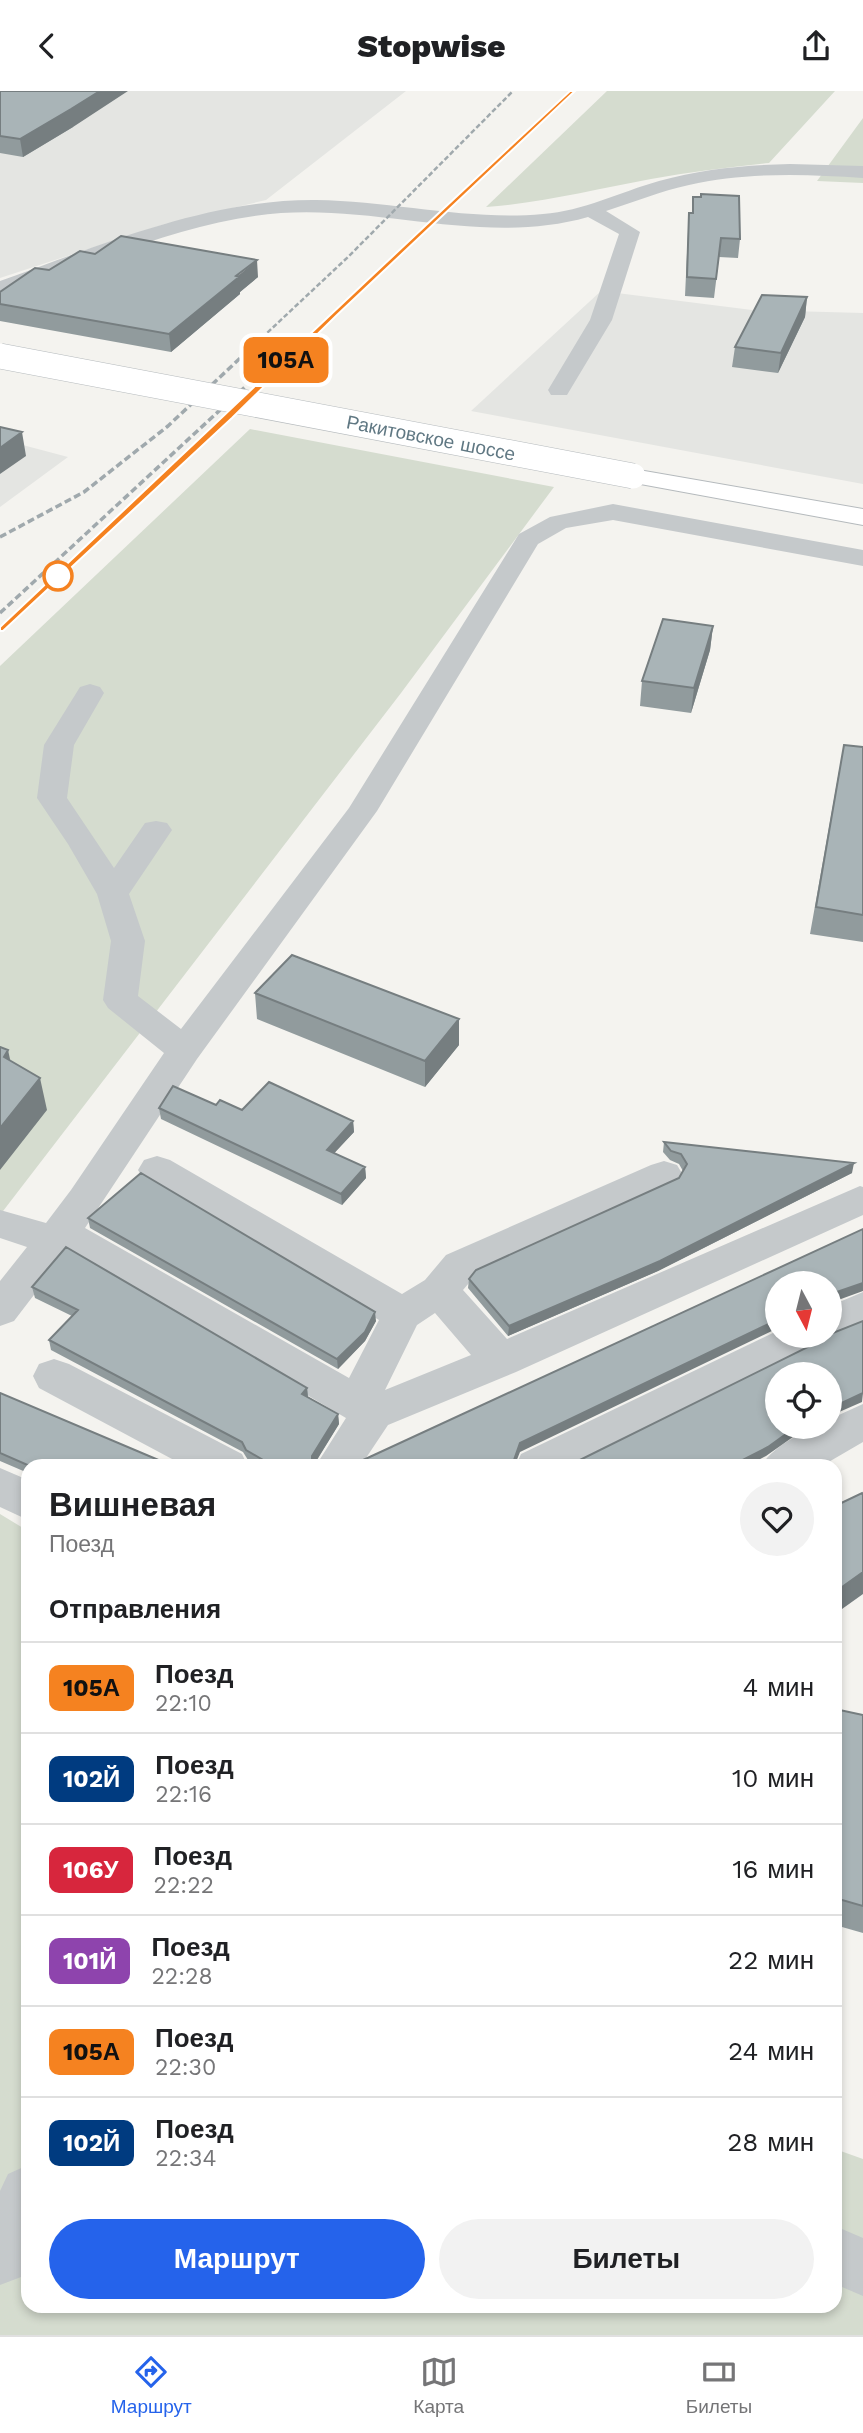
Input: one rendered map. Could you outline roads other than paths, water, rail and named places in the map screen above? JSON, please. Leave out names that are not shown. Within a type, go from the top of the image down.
[{"type":"main road","name":"Ракитовское шоссе","points":[[0,356],[863,517]]},
{"type":"street","points":[[0,288],[188,226],[257,210],[315,206],[436,219],[515,223],[551,220],[669,184],[716,173],[794,168],[863,172]]},
{"type":"street","points":[[559,390],[601,320],[630,232],[588,209]]},
{"type":"street","points":[[0,1310],[85,1200],[184,1050],[362,811],[528,539],[559,522],[613,512],[863,558]]},
{"type":"street","points":[[90,693],[59,745],[52,797],[113,894],[128,941],[120,1000],[184,1050]]},
{"type":"street","points":[[113,894],[156,830]]},
{"type":"street","points":[[157,1170],[402,1314]]},
{"type":"street","points":[[340,1459],[365,1408],[402,1314],[439,1291],[460,1266],[664,1175]]},
{"type":"street","points":[[0,1224],[57,1236],[365,1408],[501,1360],[860,1200]]},
{"type":"street","points":[[439,1291],[501,1360]]},
{"type":"street","points":[[842,1318],[863,1308]]},
{"type":"street","points":[[552,1459],[779,1348]]},
{"type":"street","points":[[54,1376],[212,1459]]},
{"type":"street","points":[[796,1459],[863,1422]]},
{"type":"street","points":[[0,1486],[21,1497]]},
{"type":"street","points":[[0,2256],[21,2210]]},
{"type":"street","points":[[842,2258],[863,2267]]},
{"type":"railway","points":[[251,348],[348,257],[513,91]]},
{"type":"railway","points":[[300,348],[572,91]]},
{"type":"railway","points":[[0,537],[84,492],[168,426],[253,346]]},
{"type":"railway","points":[[0,629],[302,346]]},
{"type":"railway","points":[[0,613],[245,387]]},
{"type":"train","name":"105А","points":[[0,629],[229,417],[334,314],[572,91]]}]
